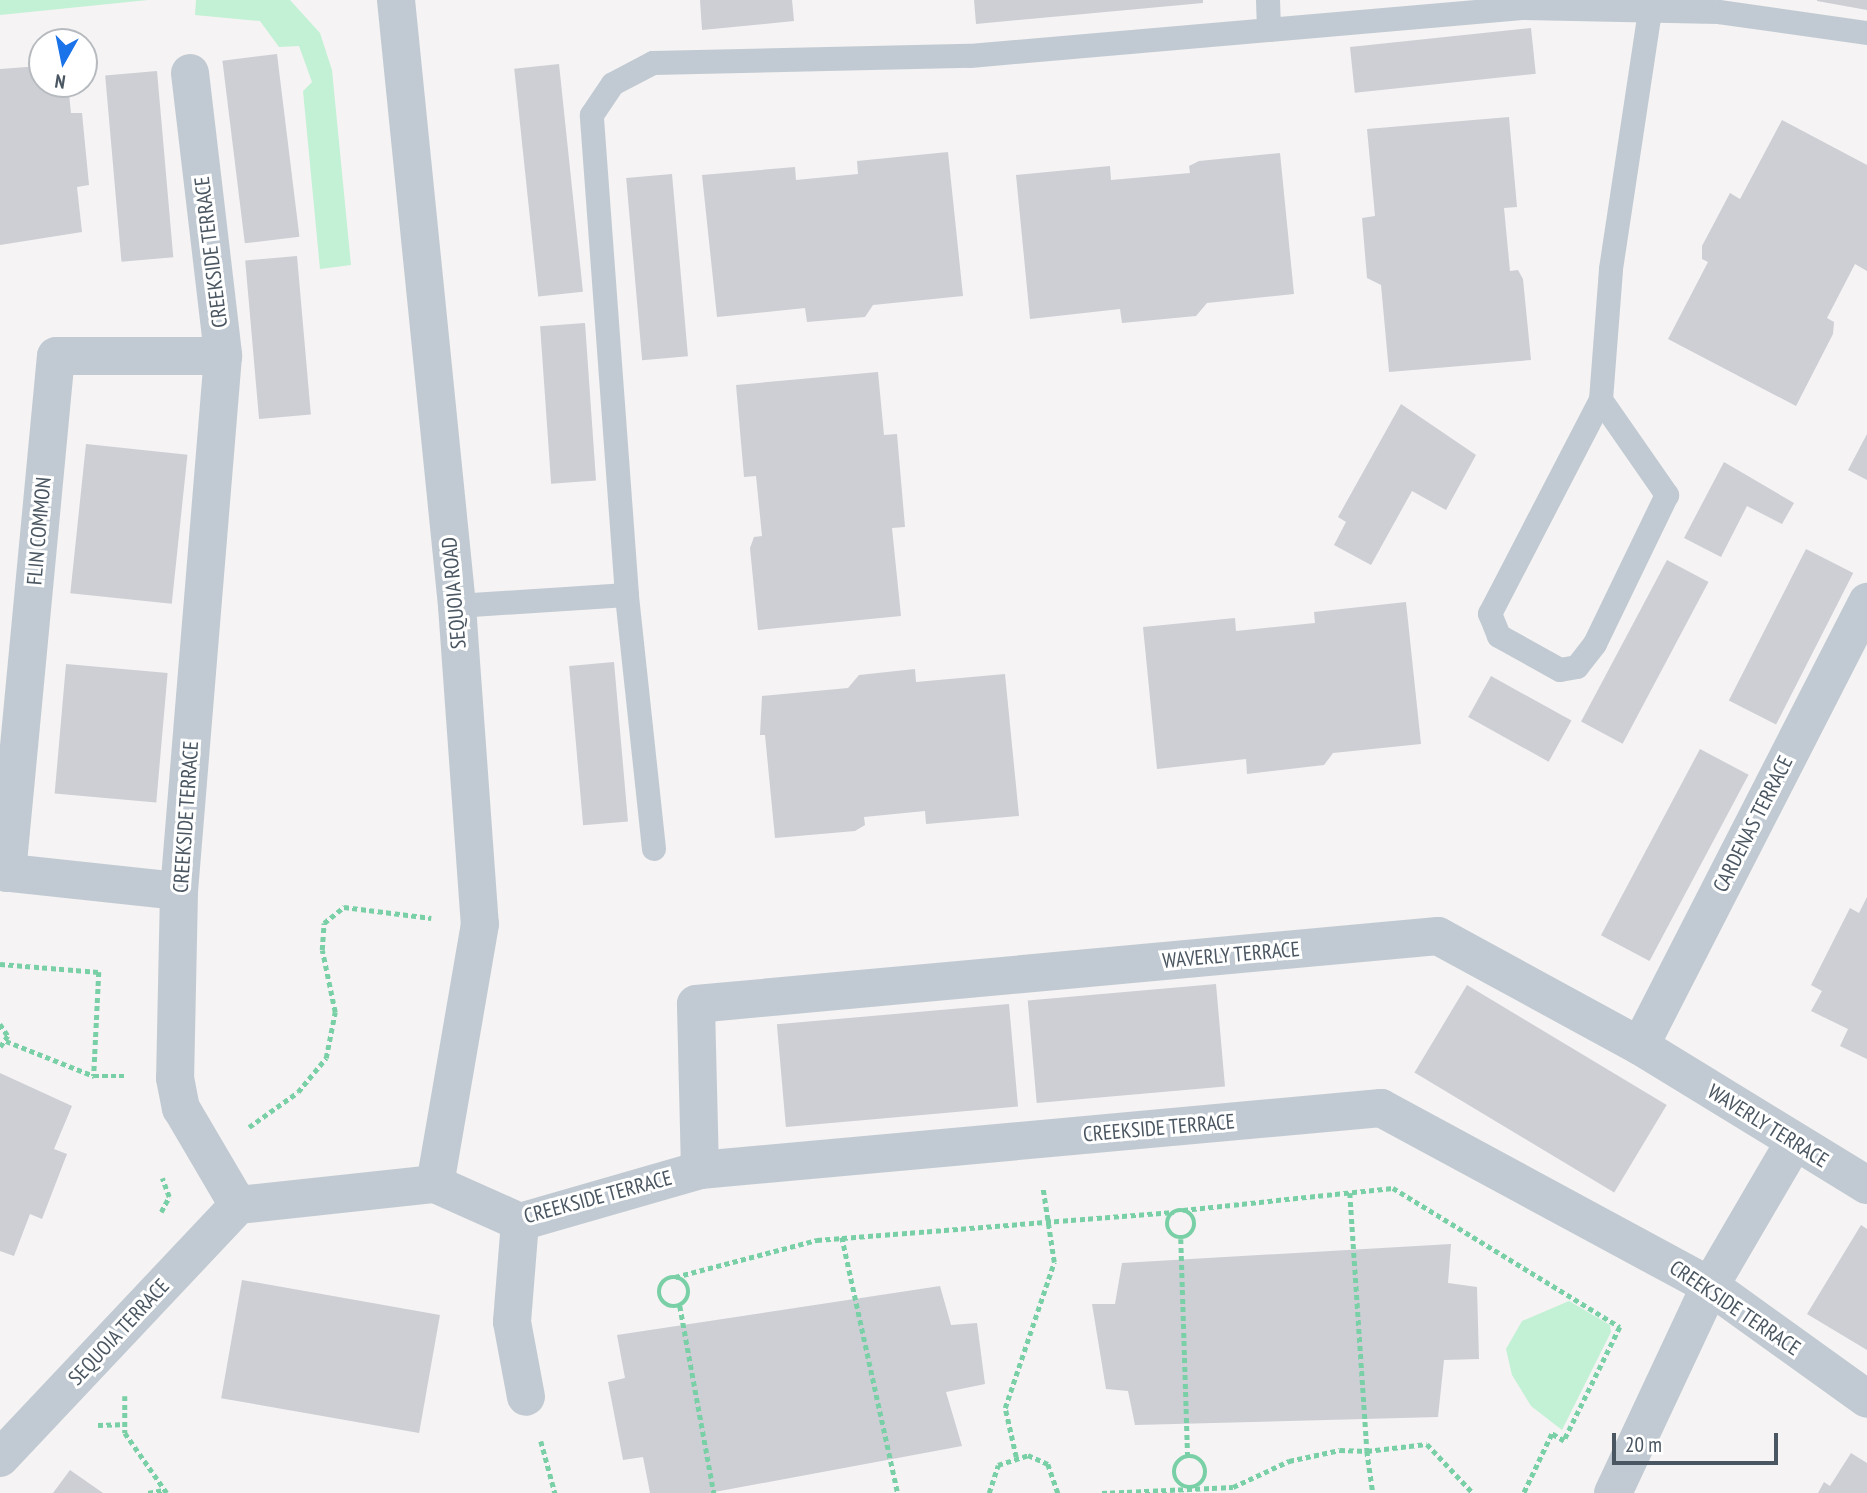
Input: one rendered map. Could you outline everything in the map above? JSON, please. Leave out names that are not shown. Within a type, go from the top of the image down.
[{"type":"street","name":"SEQUOIA ROAD","points":[[396,0],[457,606],[481,925],[435,1184]]},
{"type":"street","name":"CREEKSIDE TERRACE","points":[[190,73],[223,356],[179,891],[175,1077],[181,1108],[238,1205]]},
{"type":"street","name":"FLIN COMMON","points":[[3,872],[56,356],[223,356]]},
{"type":"street","name":"CARDENAS TERRACE","points":[[1640,1046],[1867,602]]},
{"type":"street","points":[[3,872],[179,891]]},
{"type":"street","name":"WAVERLY TERRACE","points":[[700,1170],[696,1004],[1438,936],[1640,1046],[1793,1144],[1867,1185]]},
{"type":"street","name":"CREEKSIDE TERRACE","points":[[435,1184],[520,1222],[700,1170],[1381,1108],[1710,1286],[1867,1399]]},
{"type":"street","points":[[1613,1493],[1710,1286],[1793,1144]]},
{"type":"street","points":[[238,1205],[435,1184]]},
{"type":"street","name":"SEQUOIA TERRACE","points":[[0,1458],[238,1205]]},
{"type":"street","points":[[520,1222],[512,1322],[526,1397]]},
{"type":"lane","points":[[1268,0],[1269,30]]},
{"type":"lane","points":[[654,849],[627,595],[592,115],[613,84],[653,63],[970,56],[1522,8],[1720,12],[1867,33]]},
{"type":"lane","points":[[1601,400],[1667,495],[1595,644],[1577,667],[1560,670],[1499,636],[1490,614],[1601,400],[1611,269],[1650,11]]},
{"type":"lane","points":[[457,606],[627,595]]},
{"type":"path","points":[[208,1156],[298,1092],[326,1058],[335,1012],[322,950],[324,923],[344,907],[481,925]]},
{"type":"path","points":[[0,964],[99,972],[94,1076]]},
{"type":"path","points":[[0,1024],[6,1041],[94,1076],[175,1077]]},
{"type":"path","points":[[0,1048],[6,1041]]},
{"type":"path","points":[[133,1076],[135,1090]]},
{"type":"path","points":[[1016,1457],[1005,1408],[1054,1262],[1035,1139]]},
{"type":"path","points":[[156,1223],[169,1197],[158,1164]]},
{"type":"path","points":[[680,1306],[665,1304],[659,1296],[662,1283],[675,1277],[842,1237],[1174,1212],[1393,1188],[1620,1327],[1564,1441],[1552,1434],[1524,1493]]},
{"type":"path","points":[[1350,1193],[1367,1451],[1373,1493]]},
{"type":"path","points":[[1181,1239],[1195,1228],[1183,1210]]},
{"type":"path","points":[[1174,1212],[1167,1228],[1181,1239],[1188,1456],[1174,1471],[1180,1485],[1190,1488]]},
{"type":"path","points":[[842,1237],[898,1493]]},
{"type":"path","points":[[675,1277],[688,1290],[680,1306],[713,1493]]},
{"type":"path","points":[[118,1388],[127,1408],[121,1424]]},
{"type":"path","points":[[88,1418],[107,1427],[121,1424]]},
{"type":"path","points":[[121,1424],[166,1492]]},
{"type":"path","points":[[1102,1493],[1233,1487],[1289,1461],[1427,1444],[1473,1493]]},
{"type":"path","points":[[1188,1456],[1206,1471],[1190,1488]]},
{"type":"path","points":[[989,1493],[998,1465],[1016,1457],[1048,1464],[1058,1493]]},
{"type":"path","points":[[1231,1493],[1233,1487]]},
{"type":"path","points":[[148,1493],[166,1492]]},
{"type":"green space","points":[[0,0],[148,0],[0,15]]},
{"type":"green space","points":[[196,0],[290,0],[320,33],[332,70],[351,265],[320,269],[303,91],[312,82],[299,46],[279,47],[260,21],[195,15]]},
{"type":"green space","points":[[1569,1301],[1610,1325],[1611,1332],[1562,1430],[1531,1406],[1512,1375],[1506,1349],[1522,1321]]},
{"type":"building","points":[[700,0],[792,0],[794,21],[702,30]]},
{"type":"building","points":[[974,0],[1203,0],[1203,3],[976,24]]},
{"type":"building","points":[[1867,0],[1867,10],[1817,1]]},
{"type":"building","points":[[1531,28],[1536,74],[1355,93],[1350,47]]},
{"type":"building","points":[[277,54],[299,237],[245,243],[222,61]]},
{"type":"building","points":[[559,64],[583,292],[538,296],[514,69]]},
{"type":"building","points":[[28,67],[28,98],[69,98],[71,113],[82,113],[89,185],[77,187],[82,232],[0,245],[0,69]]},
{"type":"building","points":[[157,71],[173,257],[121,262],[105,76]]},
{"type":"building","points":[[1509,117],[1517,207],[1504,208],[1510,271],[1518,270],[1523,279],[1531,360],[1389,372],[1381,285],[1367,278],[1362,218],[1375,216],[1367,129]]},
{"type":"building","points":[[1782,120],[1867,165],[1867,271],[1855,264],[1827,318],[1834,322],[1833,334],[1796,406],[1668,339],[1708,262],[1702,259],[1702,246],[1730,193],[1740,199]]},
{"type":"building","points":[[948,152],[963,296],[873,305],[865,317],[807,322],[805,308],[717,317],[702,175],[795,167],[796,180],[858,174],[857,161]]},
{"type":"building","points":[[1280,153],[1294,294],[1207,303],[1196,316],[1122,323],[1120,309],[1030,319],[1016,175],[1110,166],[1111,180],[1190,173],[1189,166],[1199,161]]},
{"type":"building","points":[[672,174],[688,356],[642,360],[626,178]]},
{"type":"building","points":[[297,256],[311,414],[259,419],[245,261]]},
{"type":"building","points":[[585,323],[596,481],[551,484],[540,326]]},
{"type":"building","points":[[878,372],[884,435],[897,434],[905,527],[892,528],[901,616],[758,630],[750,548],[754,537],[762,536],[756,476],[744,477],[736,385]]},
{"type":"building","points":[[1401,404],[1476,455],[1446,510],[1412,491],[1371,565],[1334,545],[1346,522],[1338,517]]},
{"type":"building","points":[[1867,434],[1867,480],[1848,470]]},
{"type":"building","points":[[86,444],[187,455],[172,604],[70,593]]},
{"type":"building","points":[[1724,462],[1794,503],[1782,524],[1747,506],[1721,557],[1684,538]]},
{"type":"building","points":[[1806,549],[1853,573],[1776,725],[1729,700]]},
{"type":"building","points":[[1667,560],[1708,582],[1623,744],[1581,722]]},
{"type":"building","points":[[1406,602],[1421,744],[1333,753],[1324,765],[1247,774],[1246,759],[1157,769],[1143,627],[1235,618],[1236,631],[1315,623],[1314,612]]},
{"type":"building","points":[[614,662],[628,821],[583,825],[569,666]]},
{"type":"building","points":[[66,664],[168,673],[156,802],[55,794]]},
{"type":"building","points":[[915,669],[916,682],[1005,674],[1019,816],[926,824],[925,811],[864,817],[865,825],[855,831],[775,838],[765,735],[760,735],[762,696],[848,688],[859,675]]},
{"type":"building","points":[[1491,676],[1571,721],[1549,762],[1468,717]]},
{"type":"building","points":[[1700,749],[1749,775],[1650,961],[1601,935]]},
{"type":"building","points":[[1867,897],[1867,1059],[1840,1046],[1848,1029],[1811,1011],[1822,991],[1811,985],[1850,908],[1859,913]]},
{"type":"building","points":[[1216,984],[1225,1087],[1037,1103],[1028,1000]]},
{"type":"building","points":[[1467,985],[1667,1105],[1614,1192],[1414,1072]]},
{"type":"building","points":[[1009,1004],[1018,1107],[786,1127],[777,1024]]},
{"type":"building","points":[[0,1073],[72,1106],[54,1149],[67,1154],[42,1219],[30,1214],[14,1256],[0,1251]]},
{"type":"building","points":[[1861,1225],[1867,1229],[1867,1350],[1807,1314]]},
{"type":"building","points":[[1451,1244],[1448,1283],[1477,1287],[1479,1359],[1444,1360],[1438,1417],[1135,1425],[1128,1391],[1106,1389],[1092,1304],[1115,1304],[1122,1263]]},
{"type":"building","points":[[242,1280],[440,1315],[419,1433],[221,1398]]},
{"type":"building","points":[[940,1286],[951,1325],[977,1323],[985,1384],[946,1392],[962,1446],[709,1493],[650,1493],[643,1457],[623,1460],[608,1382],[625,1378],[617,1335]]},
{"type":"building","points":[[1851,1453],[1867,1463],[1867,1493],[1818,1493],[1824,1482],[1830,1486]]},
{"type":"building","points":[[70,1470],[103,1493],[53,1493]]}]
